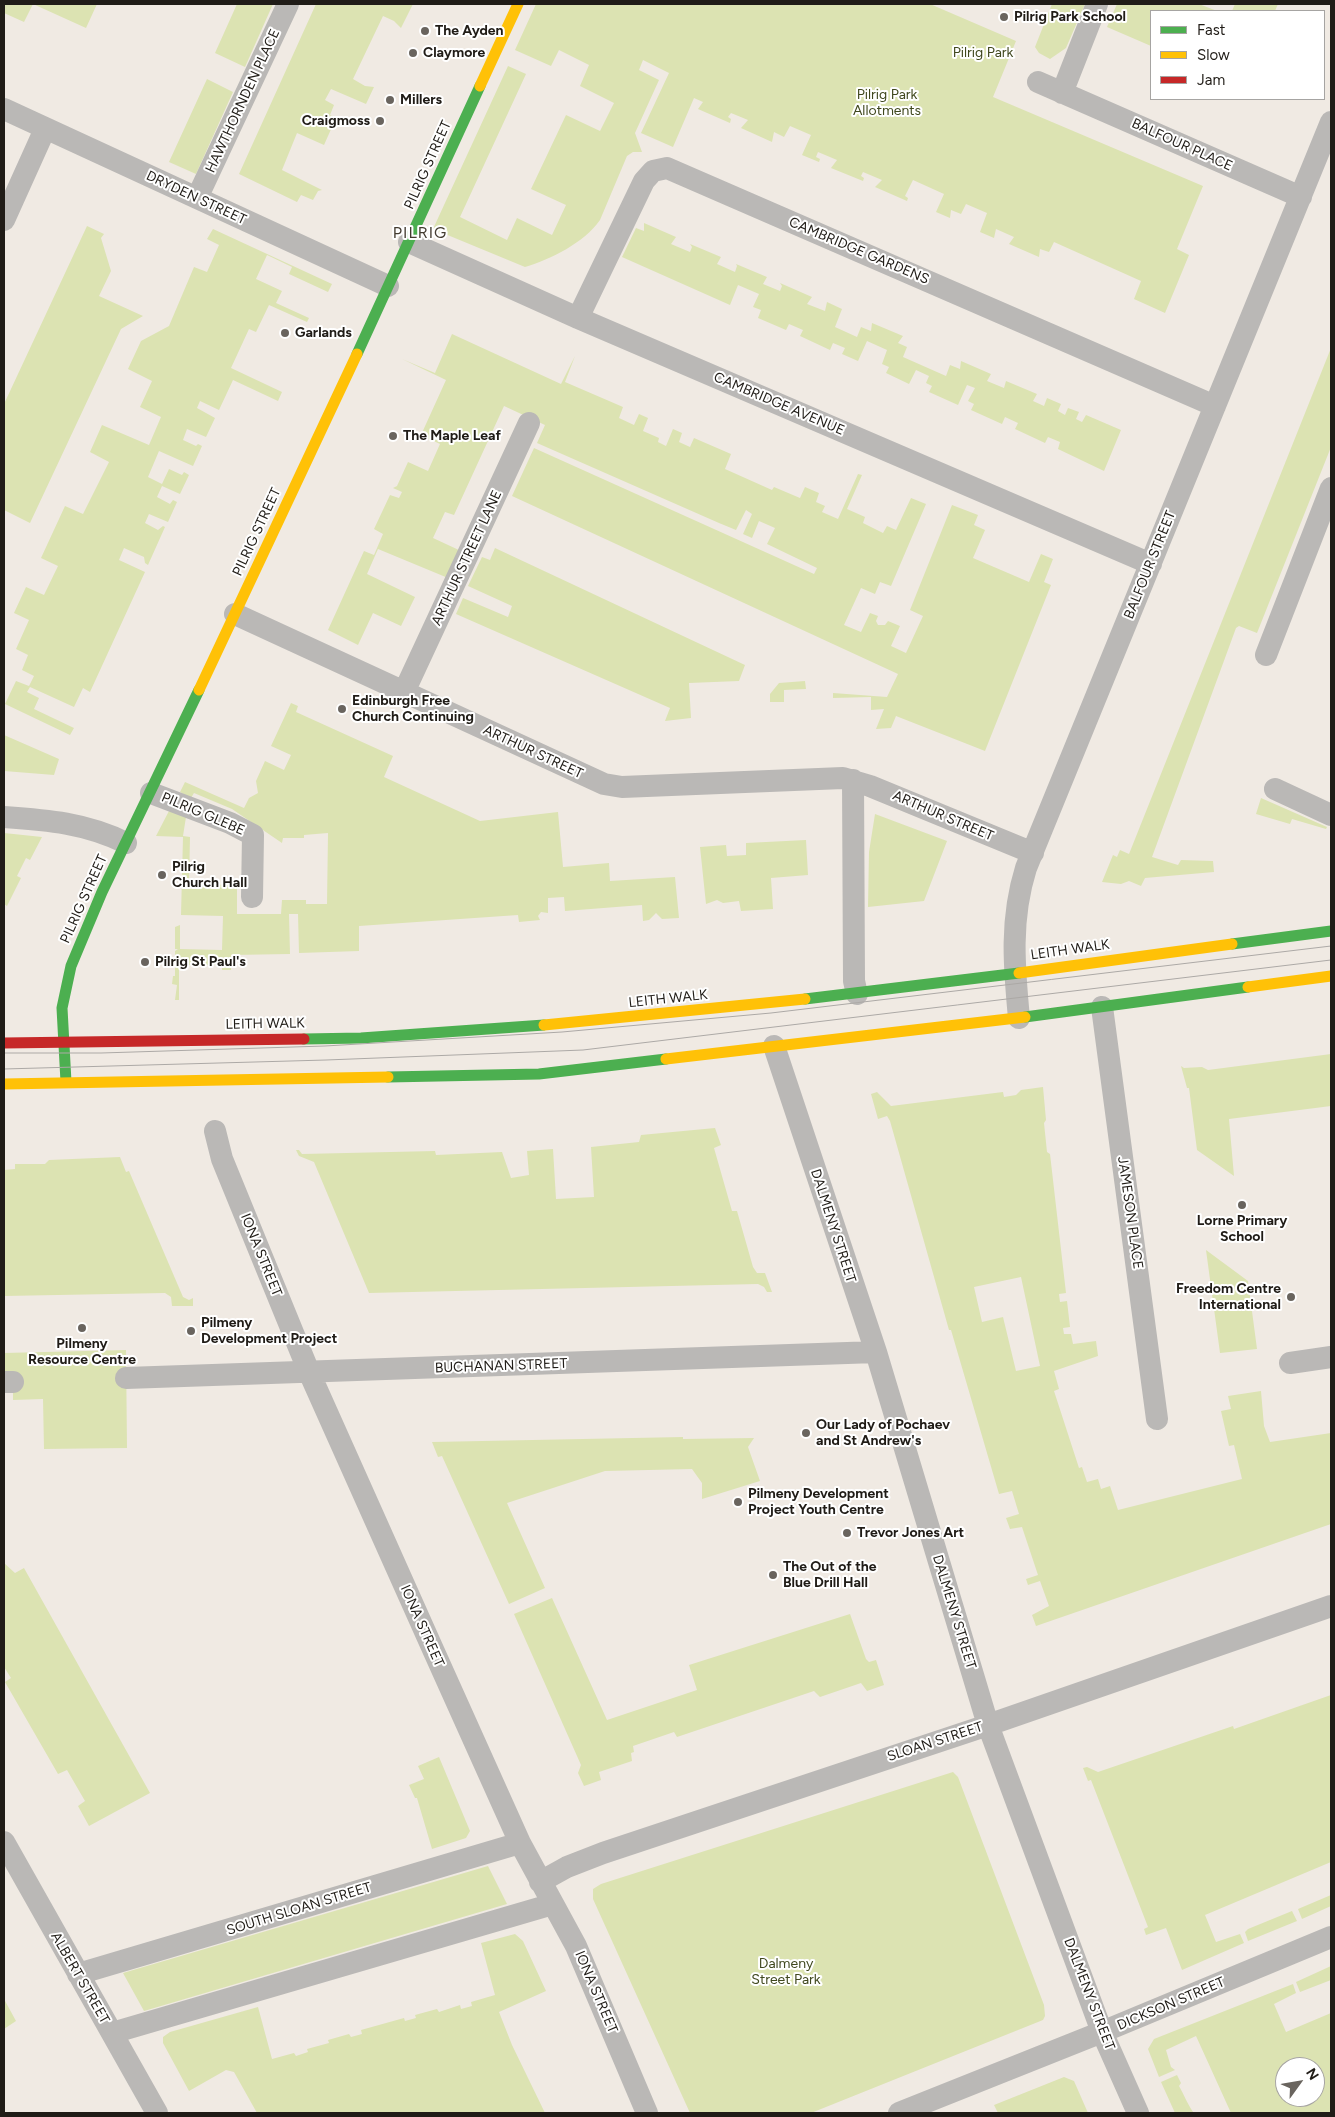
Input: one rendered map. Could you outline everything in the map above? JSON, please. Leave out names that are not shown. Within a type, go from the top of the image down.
[{"type":"main road","name":"PILRIG STREET","points":[[66,1082],[62,1042],[62,1008],[71,966],[126,843],[409,242],[518,4]]},
{"type":"main road","name":"LEITH WALK","points":[[4,1043],[361,1038],[574,1023],[857,994],[1331,931]]},
{"type":"main road","points":[[4,1084],[539,1074],[1020,1018],[1331,976]]},
{"type":"street","name":"HAWTHORNDEN PLACE","points":[[197,198],[288,4]]},
{"type":"street","points":[[1062,93],[1097,4]]},
{"type":"street","name":"BALFOUR PLACE","points":[[1038,82],[1301,197]]},
{"type":"street","name":"DRYDEN STREET","points":[[4,109],[388,286]]},
{"type":"street","name":"BALFOUR STREET","points":[[1020,1018],[1014,973],[1014,928],[1016,904],[1033,853],[1331,122]]},
{"type":"street","points":[[4,220],[44,129]]},
{"type":"street","name":"CAMBRIDGE GARDENS","points":[[578,318],[644,181],[652,171],[667,168],[1215,406]]},
{"type":"street","name":"CAMBRIDGE AVENUE","points":[[409,242],[578,318],[1151,564]]},
{"type":"street","name":"ARTHUR STREET LANE","points":[[404,692],[530,424]]},
{"type":"street","points":[[1266,655],[1331,488]]},
{"type":"street","name":"ARTHUR STREET","points":[[235,614],[593,780],[614,786],[835,777],[852,780],[1033,853]]},
{"type":"street","points":[[852,780],[854,981],[857,994]]},
{"type":"street","points":[[1275,789],[1331,815]]},
{"type":"street","name":"PILRIG GLEBE","points":[[151,793],[230,823],[253,836],[252,897]]},
{"type":"street","points":[[4,817],[75,824],[100,831],[126,843]]},
{"type":"street","name":"JAMESON PLACE","points":[[1102,1007],[1157,1419]]},
{"type":"street","name":"DALMENY STREET","points":[[774,1046],[876,1352],[988,1725],[1102,2032],[1138,2113]]},
{"type":"street","name":"IONA STREET","points":[[214,1131],[222,1159],[309,1372],[520,1843],[576,1946],[647,2113]]},
{"type":"street","name":"BUCHANAN STREET","points":[[126,1378],[876,1352]]},
{"type":"street","points":[[1290,1363],[1331,1357]]},
{"type":"street","name":"SLOAN STREET","points":[[540,1882],[567,1867],[603,1853],[988,1725],[1331,1606]]},
{"type":"street","name":"ALBERT STREET","points":[[4,1842],[157,2113]]},
{"type":"street","name":"SOUTH SLOAN STREET","points":[[78,1974],[520,1843]]},
{"type":"street","points":[[112,2034],[553,1904]]},
{"type":"street","name":"DICKSON STREET","points":[[899,2113],[1102,2032],[1331,1937]]},
{"type":"green space","points":[[4,4],[33,4],[24,22],[4,13]]},
{"type":"green space","points":[[33,4],[97,4],[86,28]]},
{"type":"green space","points":[[237,4],[273,4],[245,67],[215,53]]},
{"type":"green space","points":[[316,4],[413,4],[401,28],[394,21],[383,16],[353,79],[365,86],[374,87],[366,104],[331,89],[325,100],[334,105],[330,115],[336,118],[324,145],[297,133],[282,170],[322,190],[318,191],[313,200],[301,195],[297,202],[239,174]]},
{"type":"green space","points":[[536,4],[930,4],[1016,41],[993,97],[1203,186],[1177,249],[1189,255],[1165,313],[1134,299],[1141,281],[1054,242],[1049,252],[1040,249],[1039,257],[1009,244],[1014,237],[996,229],[994,238],[980,232],[987,213],[966,204],[961,214],[951,210],[950,218],[936,212],[944,194],[913,180],[905,196],[908,198],[907,201],[875,187],[882,180],[863,172],[861,176],[864,178],[863,181],[831,168],[837,160],[818,152],[816,157],[820,159],[819,162],[802,155],[811,135],[790,126],[784,137],[774,132],[772,142],[741,128],[748,120],[731,113],[728,117],[731,119],[730,123],[698,109],[703,102],[694,98],[673,147],[641,133],[669,73],[643,60],[639,70],[659,80],[635,133],[642,152],[633,152],[627,156],[600,220],[585,236],[556,255],[525,267],[433,229],[508,66],[526,74],[460,217],[507,240],[517,218],[552,235],[566,205],[531,189],[566,115],[600,131],[614,103],[580,86],[589,65],[559,50],[551,66],[515,50]]},
{"type":"green space","points":[[1052,4],[1085,4],[1066,48],[1050,59],[1039,53],[1035,47]]},
{"type":"green space","points":[[1117,4],[1199,4],[1214,10],[1150,10],[1150,46],[1107,27]]},
{"type":"green space","points":[[1235,4],[1278,4],[1275,10],[1232,10]]},
{"type":"green space","points":[[207,79],[233,92],[196,174],[169,162]]},
{"type":"green space","points":[[644,223],[676,237],[671,244],[690,252],[692,247],[690,244],[721,257],[717,264],[735,272],[736,264],[767,277],[763,284],[780,291],[782,286],[780,283],[812,297],[807,304],[825,311],[827,302],[842,309],[835,327],[857,337],[861,327],[871,331],[872,323],[903,336],[898,343],[907,347],[903,357],[946,376],[950,365],[960,369],[961,361],[991,374],[987,381],[1004,388],[1006,381],[1037,394],[1033,401],[1044,406],[1047,398],[1061,404],[1058,411],[1065,415],[1068,408],[1079,412],[1076,419],[1082,422],[1086,415],[1121,430],[1104,471],[1058,449],[1060,442],[1048,437],[1045,443],[1015,429],[1018,423],[1005,417],[1002,424],[971,410],[974,404],[968,401],[975,388],[967,385],[958,405],[929,392],[932,386],[926,383],[929,376],[916,370],[909,384],[886,373],[889,367],[882,364],[887,350],[867,341],[858,361],[842,354],[845,348],[833,343],[830,350],[800,336],[803,330],[789,324],[786,330],[758,318],[761,310],[753,307],[759,294],[738,285],[730,305],[622,257],[636,228],[644,231]]},
{"type":"green space","points":[[87,226],[104,234],[101,238],[111,271],[99,296],[143,316],[121,329],[30,523],[4,510],[4,404]]},
{"type":"green space","points":[[213,229],[332,284],[328,292],[289,274],[292,267],[267,255],[256,279],[282,291],[276,303],[309,318],[307,322],[269,305],[256,332],[249,329],[231,368],[282,392],[278,401],[233,380],[219,410],[200,401],[197,408],[215,418],[206,437],[187,429],[183,440],[196,446],[198,444],[202,446],[193,466],[159,451],[148,477],[162,484],[169,469],[182,475],[184,472],[189,475],[180,494],[162,486],[157,497],[170,504],[173,500],[177,502],[168,522],[149,514],[145,523],[158,530],[163,526],[165,527],[148,565],[145,563],[144,557],[124,548],[119,560],[145,572],[90,692],[83,688],[74,707],[30,687],[27,692],[39,698],[34,709],[74,728],[70,735],[5,704],[16,681],[29,686],[34,676],[22,670],[28,655],[16,649],[29,620],[14,613],[26,587],[44,595],[58,566],[41,558],[65,506],[83,514],[109,462],[90,452],[102,425],[149,445],[161,417],[140,407],[152,381],[128,369],[141,341],[169,326],[194,267],[207,272],[219,245],[207,239]]},
{"type":"green space","points":[[452,334],[561,384],[575,356],[565,382],[623,407],[619,418],[634,425],[639,414],[648,418],[643,431],[659,438],[658,442],[666,446],[673,429],[682,433],[679,442],[690,447],[694,438],[731,454],[725,469],[772,490],[774,487],[800,498],[805,487],[819,493],[816,502],[825,506],[822,512],[838,519],[858,474],[862,475],[847,509],[865,517],[863,523],[883,533],[887,526],[896,530],[911,498],[926,504],[891,586],[880,582],[875,594],[861,588],[844,625],[861,632],[870,613],[878,616],[876,621],[878,625],[885,625],[888,621],[900,626],[891,646],[906,653],[923,616],[910,610],[952,505],[978,515],[974,525],[985,530],[973,558],[1029,582],[1041,554],[1053,559],[1044,582],[1051,585],[985,751],[896,716],[891,728],[876,729],[884,709],[871,710],[871,697],[833,698],[833,693],[887,697],[898,674],[512,496],[534,448],[814,574],[817,568],[767,544],[775,528],[759,521],[752,538],[743,534],[752,514],[746,510],[736,530],[719,523],[537,443],[545,425],[504,406],[454,515],[445,512],[433,538],[461,551],[448,578],[378,549],[367,574],[415,597],[401,626],[373,613],[358,645],[328,630],[364,551],[374,555],[383,534],[374,529],[390,495],[399,498],[402,492],[393,488],[397,486],[408,462],[428,471],[440,444],[421,435],[446,380],[402,359],[435,373]]},
{"type":"green space","points":[[1331,348],[1331,447],[1257,633],[1239,626],[1236,628],[1152,857],[1178,865],[1181,860],[1213,861],[1214,872],[1145,878],[1141,886],[1129,881],[1121,884],[1102,882],[1113,855],[1117,857],[1120,850],[1129,854]]},
{"type":"green space","points":[[495,548],[745,665],[739,681],[689,683],[691,718],[665,721],[670,708],[456,614],[463,598],[508,617],[512,606],[468,586],[482,557],[490,560]]},
{"type":"green space","points":[[805,681],[806,689],[784,690],[784,702],[770,702],[770,694],[779,683]]},
{"type":"green space","points":[[291,703],[298,706],[296,712],[393,756],[384,777],[480,821],[558,812],[563,867],[609,863],[610,881],[675,877],[679,918],[662,919],[656,913],[649,920],[643,921],[642,905],[565,911],[564,897],[548,898],[548,913],[541,912],[538,916],[540,920],[519,922],[518,915],[359,926],[359,951],[299,953],[298,914],[289,914],[290,954],[231,955],[231,970],[222,970],[222,965],[179,965],[179,1000],[175,1000],[177,985],[172,984],[173,976],[175,976],[175,951],[178,949],[175,949],[175,927],[180,925],[180,949],[222,950],[223,916],[181,915],[183,837],[156,836],[170,809],[186,817],[183,836],[190,837],[189,884],[237,885],[237,914],[281,914],[282,900],[306,900],[306,904],[327,904],[328,833],[304,835],[304,838],[283,838],[282,843],[232,809],[194,793],[191,798],[180,792],[185,782],[244,808],[249,798],[258,793],[256,781],[265,761],[284,770],[291,755],[271,746]]},
{"type":"green space","points":[[4,735],[59,759],[54,775],[4,771]]},
{"type":"green space","points":[[1261,798],[1327,827],[1326,829],[1292,819],[1290,824],[1256,814]]},
{"type":"green space","points":[[875,814],[947,841],[924,901],[868,907],[869,852]]},
{"type":"green space","points":[[4,833],[42,837],[30,860],[26,858],[17,876],[21,878],[7,906],[4,904]]},
{"type":"green space","points":[[806,840],[808,875],[771,878],[773,909],[741,911],[739,901],[723,903],[717,900],[706,904],[700,847],[726,845],[727,856],[746,855],[746,843]]},
{"type":"green space","points":[[1331,1054],[1331,1106],[1229,1119],[1234,1176],[1197,1150],[1189,1088],[1187,1088],[1181,1066],[1184,1068],[1202,1067],[1208,1070]]},
{"type":"green space","points":[[1043,1087],[1047,1152],[1050,1154],[1066,1293],[1059,1294],[1060,1302],[1067,1301],[1070,1327],[1063,1328],[1064,1334],[1071,1334],[1073,1344],[1096,1341],[1098,1356],[1054,1371],[1059,1389],[1054,1391],[1079,1468],[1082,1467],[1087,1482],[1098,1479],[1101,1489],[1110,1486],[1118,1510],[1242,1479],[1234,1445],[1229,1446],[1221,1411],[1231,1409],[1228,1396],[1261,1391],[1264,1426],[1270,1442],[1331,1433],[1331,1524],[1036,1626],[1032,1615],[1049,1606],[1040,1581],[1028,1585],[1026,1579],[1038,1575],[1022,1527],[1010,1529],[1006,1518],[1019,1514],[1012,1491],[999,1494],[951,1330],[949,1330],[890,1121],[887,1116],[878,1119],[871,1094],[877,1092],[891,1106],[1003,1092],[1004,1097],[1016,1095],[1021,1090]],"holes":[[[1021,1277],[1040,1366],[1016,1371],[1003,1317],[982,1322],[974,1287]]]},
{"type":"green space","points":[[715,1128],[721,1145],[714,1148],[732,1211],[737,1211],[753,1267],[757,1273],[765,1273],[772,1292],[767,1292],[764,1287],[758,1284],[369,1293],[314,1162],[299,1156],[296,1150],[299,1150],[302,1154],[435,1151],[436,1155],[502,1152],[511,1178],[529,1175],[527,1151],[553,1149],[556,1199],[594,1197],[591,1147],[639,1142],[641,1135]]},
{"type":"green space","points":[[120,1157],[126,1172],[129,1171],[183,1297],[189,1300],[193,1298],[193,1306],[172,1306],[171,1297],[165,1293],[4,1296],[4,1170],[15,1169],[15,1164],[45,1164],[49,1160]]},
{"type":"green space","points":[[1206,1250],[1248,1281],[1257,1349],[1220,1353]]},
{"type":"green space","points":[[126,1350],[127,1448],[44,1449],[43,1399],[13,1400],[13,1376],[4,1376],[4,1353]]},
{"type":"green space","points":[[683,1437],[683,1439],[754,1438],[748,1447],[760,1481],[702,1499],[702,1483],[692,1469],[605,1471],[507,1503],[545,1588],[509,1604],[442,1456],[438,1457],[432,1442]]},
{"type":"green space","points":[[4,1563],[15,1573],[24,1568],[150,1793],[89,1826],[78,1806],[85,1801],[67,1770],[58,1774],[5,1682],[11,1678],[4,1667]]},
{"type":"green space","points":[[552,1598],[607,1720],[697,1690],[689,1665],[850,1614],[866,1659],[869,1662],[876,1660],[884,1685],[867,1691],[861,1683],[820,1697],[814,1691],[677,1737],[674,1732],[633,1746],[634,1752],[631,1753],[632,1761],[599,1772],[601,1780],[584,1786],[578,1773],[581,1765],[514,1614]]},
{"type":"green space","points":[[1331,1695],[1331,1862],[1205,1915],[1216,1942],[1240,1934],[1244,1943],[1182,1970],[1166,1928],[1146,1935],[1144,1929],[1148,1927],[1091,1780],[1088,1781],[1083,1768],[1087,1767],[1098,1772],[1233,1726],[1234,1729]]},
{"type":"green space","points":[[439,1757],[470,1831],[466,1838],[432,1849],[417,1798],[415,1798],[409,1785],[424,1779],[418,1766]]},
{"type":"green space","name":"Dalmeny Street Park","points":[[953,1772],[958,1777],[1044,2005],[1045,2016],[1043,2020],[811,2113],[690,2113],[593,1899],[593,1889],[601,1884]]},
{"type":"green space","points":[[488,1866],[507,1904],[144,2011],[123,1973]]},
{"type":"green space","points":[[1331,1895],[1331,1906],[1302,1919],[1298,1909]]},
{"type":"green space","points":[[1292,1911],[1297,1921],[1248,1941],[1245,1932],[1248,1929]]},
{"type":"green space","points":[[515,1934],[523,1941],[546,1991],[499,2012],[512,2045],[545,2113],[257,2113],[234,2072],[226,2070],[189,2091],[163,2043],[163,2037],[170,2032],[258,2007],[272,2059],[294,2053],[296,2056],[308,2052],[307,2049],[329,2043],[328,2040],[349,2034],[351,2037],[362,2034],[361,2030],[404,2018],[405,2021],[416,2018],[415,2015],[437,2009],[439,2012],[460,2005],[461,2009],[472,2006],[471,2002],[495,1995],[481,1943]]},
{"type":"green space","points":[[1331,1966],[1331,1980],[1300,1992],[1296,1982]]},
{"type":"green space","points":[[1293,1984],[1296,1993],[1274,2004],[1286,2032],[1331,2013],[1331,2113],[1231,2113],[1196,2036],[1166,2050],[1171,2067],[1175,2070],[1159,2077],[1148,2049],[1154,2039]]},
{"type":"green space","points":[[4,1999],[16,2021],[4,2029]]},
{"type":"green space","points":[[1177,2075],[1181,2083],[1179,2086],[1194,2113],[1175,2113],[1161,2082]]},
{"type":"green space","points":[[1064,2077],[1074,2081],[1088,2113],[998,2113],[994,2105]]},
{"type":"tram line","points":[[4,1053],[101,1053],[325,1046],[562,1032],[771,1013],[1331,946]]},
{"type":"tram line","points":[[4,1069],[326,1060],[583,1050],[1331,960]]},
{"type":"traffic: fast","points":[[357,354],[480,86]]},
{"type":"traffic: fast","points":[[66,1082],[62,1008],[71,966],[102,892],[199,690]]},
{"type":"traffic: fast","points":[[1232,944],[1331,931]]},
{"type":"traffic: fast","points":[[805,999],[1019,973]]},
{"type":"traffic: fast","points":[[1025,1017],[1248,987]]},
{"type":"traffic: fast","points":[[304,1039],[361,1038],[544,1025]]},
{"type":"traffic: fast","points":[[388,1077],[539,1074],[666,1059]]},
{"type":"traffic: slow","points":[[480,86],[518,4]]},
{"type":"traffic: slow","points":[[199,690],[357,354]]},
{"type":"traffic: slow","points":[[1019,973],[1232,944]]},
{"type":"traffic: slow","points":[[1248,987],[1331,976]]},
{"type":"traffic: slow","points":[[544,1025],[805,999]]},
{"type":"traffic: slow","points":[[666,1059],[1025,1017]]},
{"type":"traffic: slow","points":[[4,1084],[388,1077]]},
{"type":"traffic: jam","points":[[4,1043],[304,1039]]},
{"type":"place","name":"Pilrig Park School","points":[[1004,17]]},
{"type":"place","name":"The Ayden","points":[[425,31]]},
{"type":"place","name":"Claymore","points":[[413,53]]},
{"type":"place","name":"Millers","points":[[390,100]]},
{"type":"place","name":"Craigmoss","points":[[380,121]]},
{"type":"place","name":"Garlands","points":[[285,333]]},
{"type":"place","name":"The Maple Leaf","points":[[393,436]]},
{"type":"place","name":"Edinburgh Free Church Continuing","points":[[342,709]]},
{"type":"place","name":"Pilrig Church Hall","points":[[162,875]]},
{"type":"place","name":"Pilrig St Paul's","points":[[145,962]]},
{"type":"place","name":"Lorne Primary School","points":[[1242,1205]]},
{"type":"place","name":"Freedom Centre International","points":[[1291,1297]]},
{"type":"place","name":"Pilmeny Resource Centre","points":[[82,1328]]},
{"type":"place","name":"Pilmeny Development Project","points":[[191,1331]]},
{"type":"place","name":"Our Lady of Pochaev and St Andrew's","points":[[806,1433]]},
{"type":"place","name":"Pilmeny Development Project Youth Centre","points":[[738,1502]]},
{"type":"place","name":"Trevor Jones Art","points":[[847,1533]]},
{"type":"place","name":"The Out of the Blue Drill Hall","points":[[773,1575]]},
{"type":"district","name":"PILRIG","points":[[420,233]]},
{"type":"park label","name":"Pilrig Park","points":[[983,53]]},
{"type":"park label","name":"Pilrig Park Allotments","points":[[887,104]]}]
